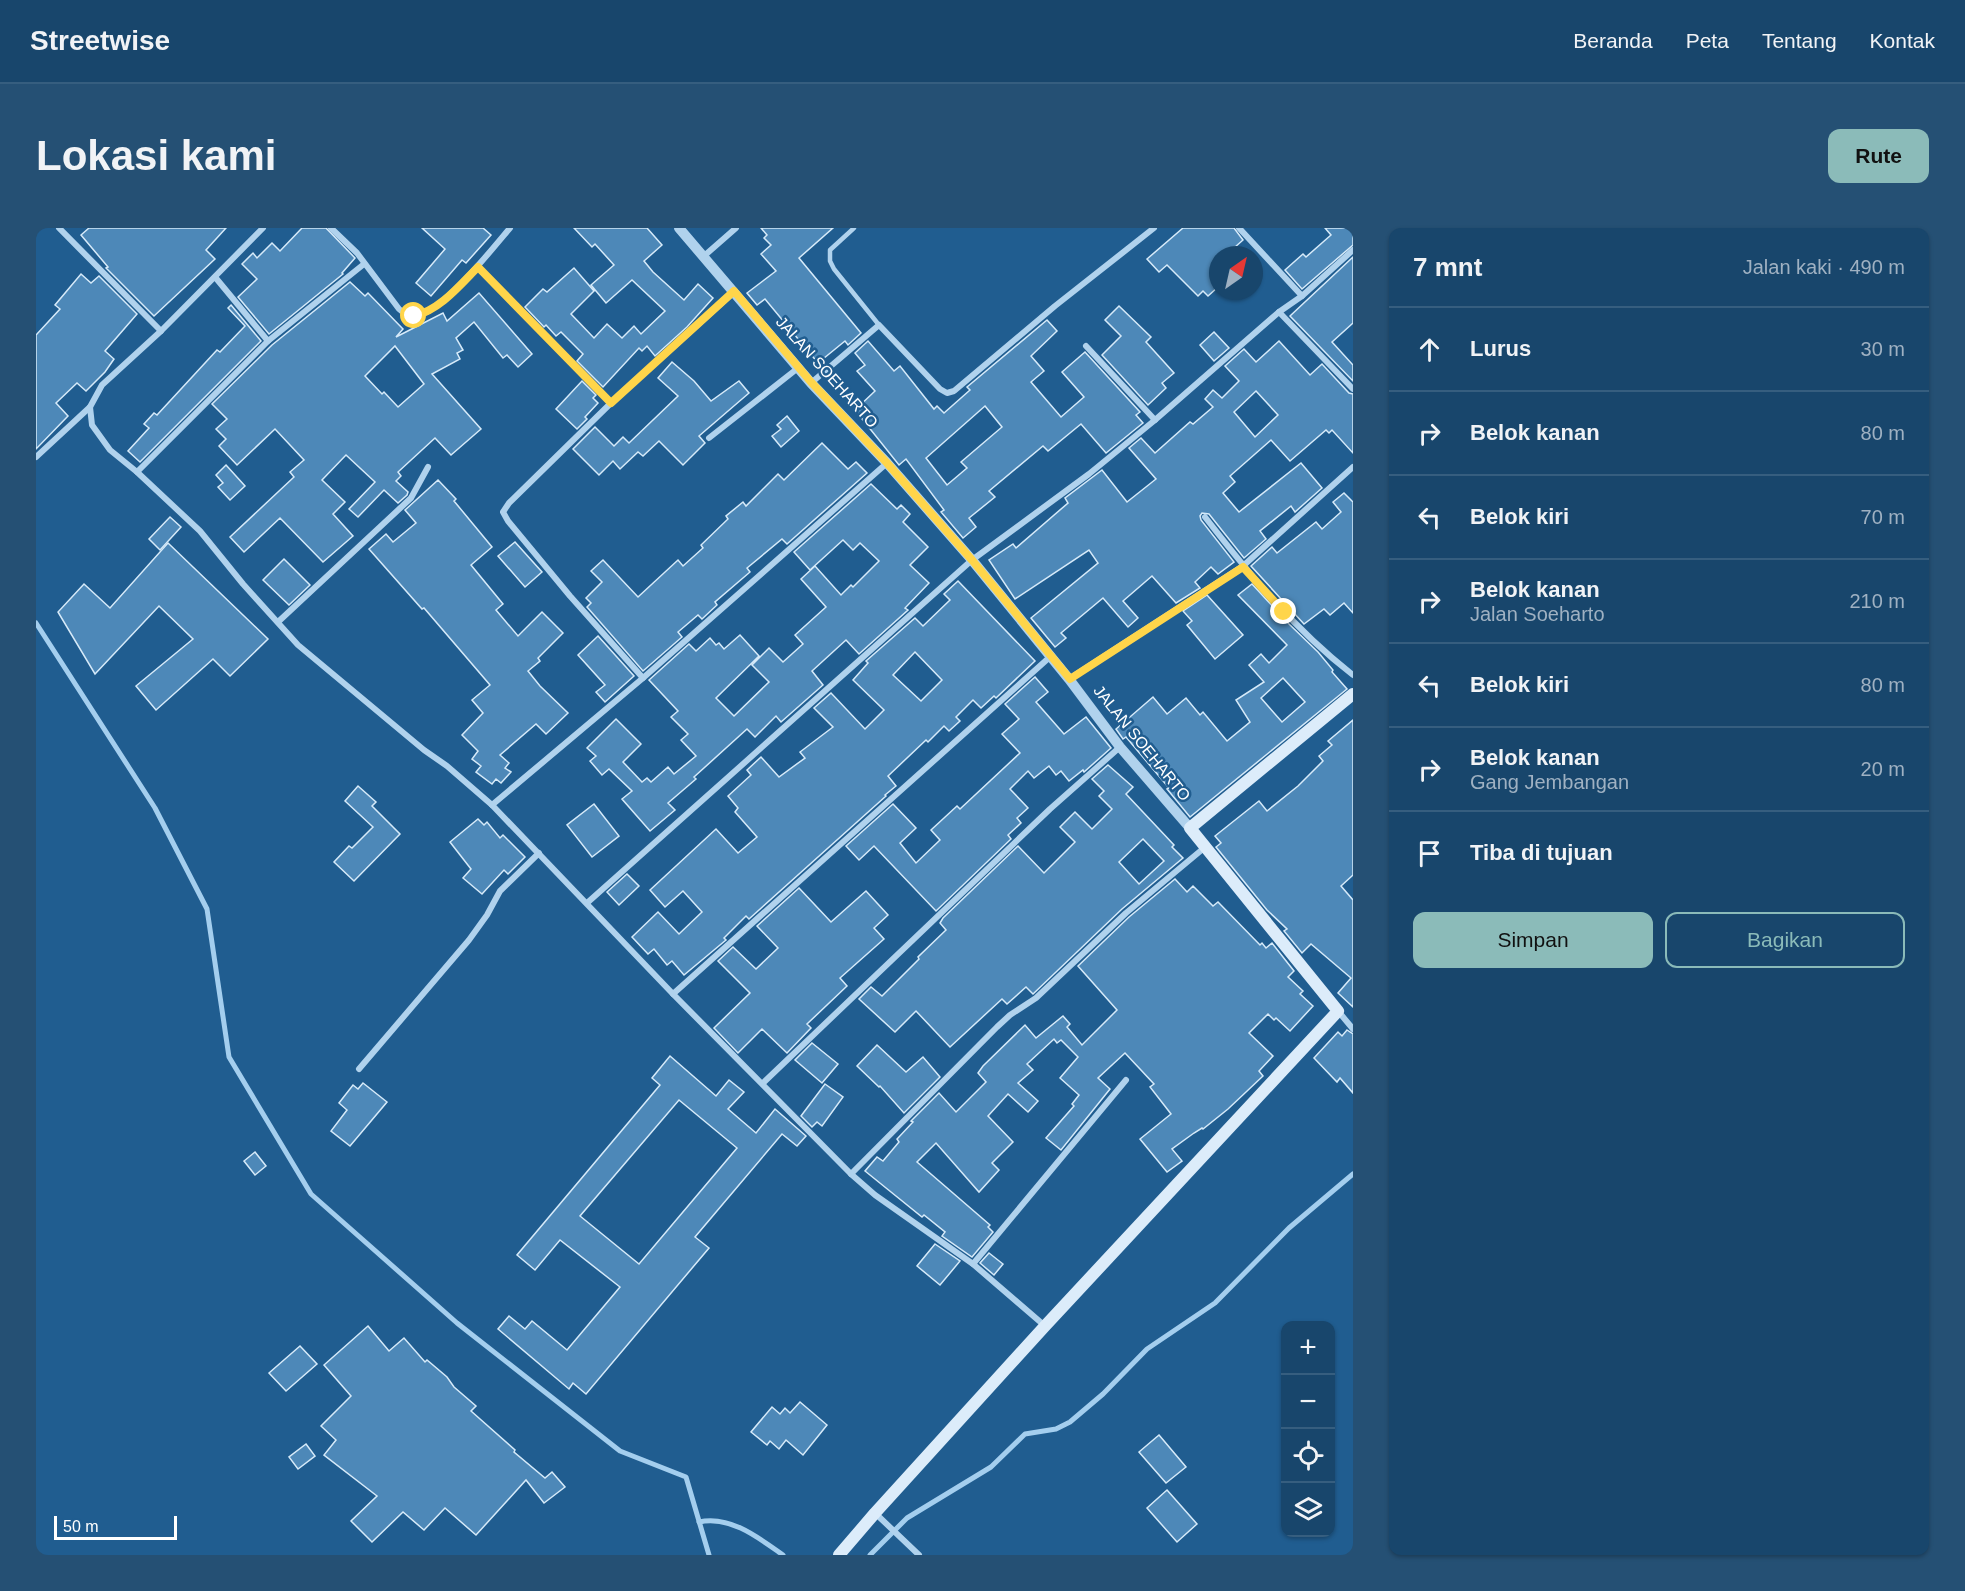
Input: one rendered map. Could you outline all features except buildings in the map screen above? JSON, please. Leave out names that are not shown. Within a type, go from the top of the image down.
[{"type":"main road","points":[[1190,828],[1353,694]]},
{"type":"main road","name":"JALAN SOEHARTO","points":[[1190,828],[1338,1011]]},
{"type":"main road","points":[[839,1555],[1045,1326],[1338,1011]]},
{"type":"street","points":[[59,228],[161,331]]},
{"type":"street","points":[[36,457],[90,407],[94,397],[112,374],[161,331],[263,228]]},
{"type":"street","points":[[331,228],[357,253],[399,309],[406,315],[414,316],[423,314],[447,297],[478,267],[510,228]]},
{"type":"street","name":"JALAN SOEHARTO","points":[[680,228],[811,382],[887,463],[972,560],[1070,679],[1120,747],[1190,828]]},
{"type":"street","points":[[704,256],[736,228]]},
{"type":"street","points":[[811,382],[879,325],[940,389],[947,393],[954,391],[1055,306],[1154,228]]},
{"type":"street","points":[[1239,228],[1302,296]]},
{"type":"street","points":[[587,903],[972,560],[1089,474],[1279,312],[1302,296],[1353,250]]},
{"type":"street","points":[[137,472],[268,341],[364,264]]},
{"type":"street","points":[[478,267],[611,403]]},
{"type":"street","points":[[215,277],[268,341]]},
{"type":"street","points":[[643,678],[570,596],[503,512],[508,503],[611,403],[734,291]]},
{"type":"street","points":[[1279,312],[1353,389]]},
{"type":"street","points":[[1086,346],[1155,420]]},
{"type":"street","points":[[709,438],[799,367]]},
{"type":"street","points":[[90,407],[92,425],[110,450],[200,531],[298,645],[492,805],[673,994],[875,1195],[973,1264],[1045,1326]]},
{"type":"street","points":[[492,805],[643,678],[887,463]]},
{"type":"street","points":[[278,622],[411,498],[428,467]]},
{"type":"street","points":[[1070,679],[1243,567],[1353,467]]},
{"type":"street","points":[[1205,517],[1243,567],[1314,643],[1353,675]]},
{"type":"street","points":[[673,994],[1051,656]]},
{"type":"street","points":[[763,1083],[1050,809],[1120,747]]},
{"type":"street","points":[[851,1173],[1010,1015],[1036,998],[1126,913],[1204,848]]},
{"type":"street","points":[[358,1069],[469,940],[487,915],[500,891],[539,853]]},
{"type":"street","points":[[1338,1011],[1353,1029]]},
{"type":"street","points":[[973,1264],[1126,1080]]},
{"type":"street","points":[[875,1513],[919,1555]]},
{"type":"lane","points":[[854,228],[830,250],[830,261],[879,325]]},
{"type":"waterway","points":[[36,623],[155,808],[207,909],[229,1057],[311,1194],[457,1323],[620,1451],[686,1477],[709,1555]]},
{"type":"waterway","points":[[870,1555],[907,1518],[991,1467],[1025,1434],[1056,1429],[1070,1422],[1103,1394],[1147,1349],[1215,1303],[1289,1228],[1353,1174]]},
{"type":"waterway","points":[[699,1522],[711,1521],[733,1525],[754,1535],[783,1555]]},
{"type":"route","points":[[414,316],[423,314],[453,293],[478,267],[611,403],[734,291],[811,382],[887,463],[972,560],[1070,679],[1243,567],[1284,612]]}]
